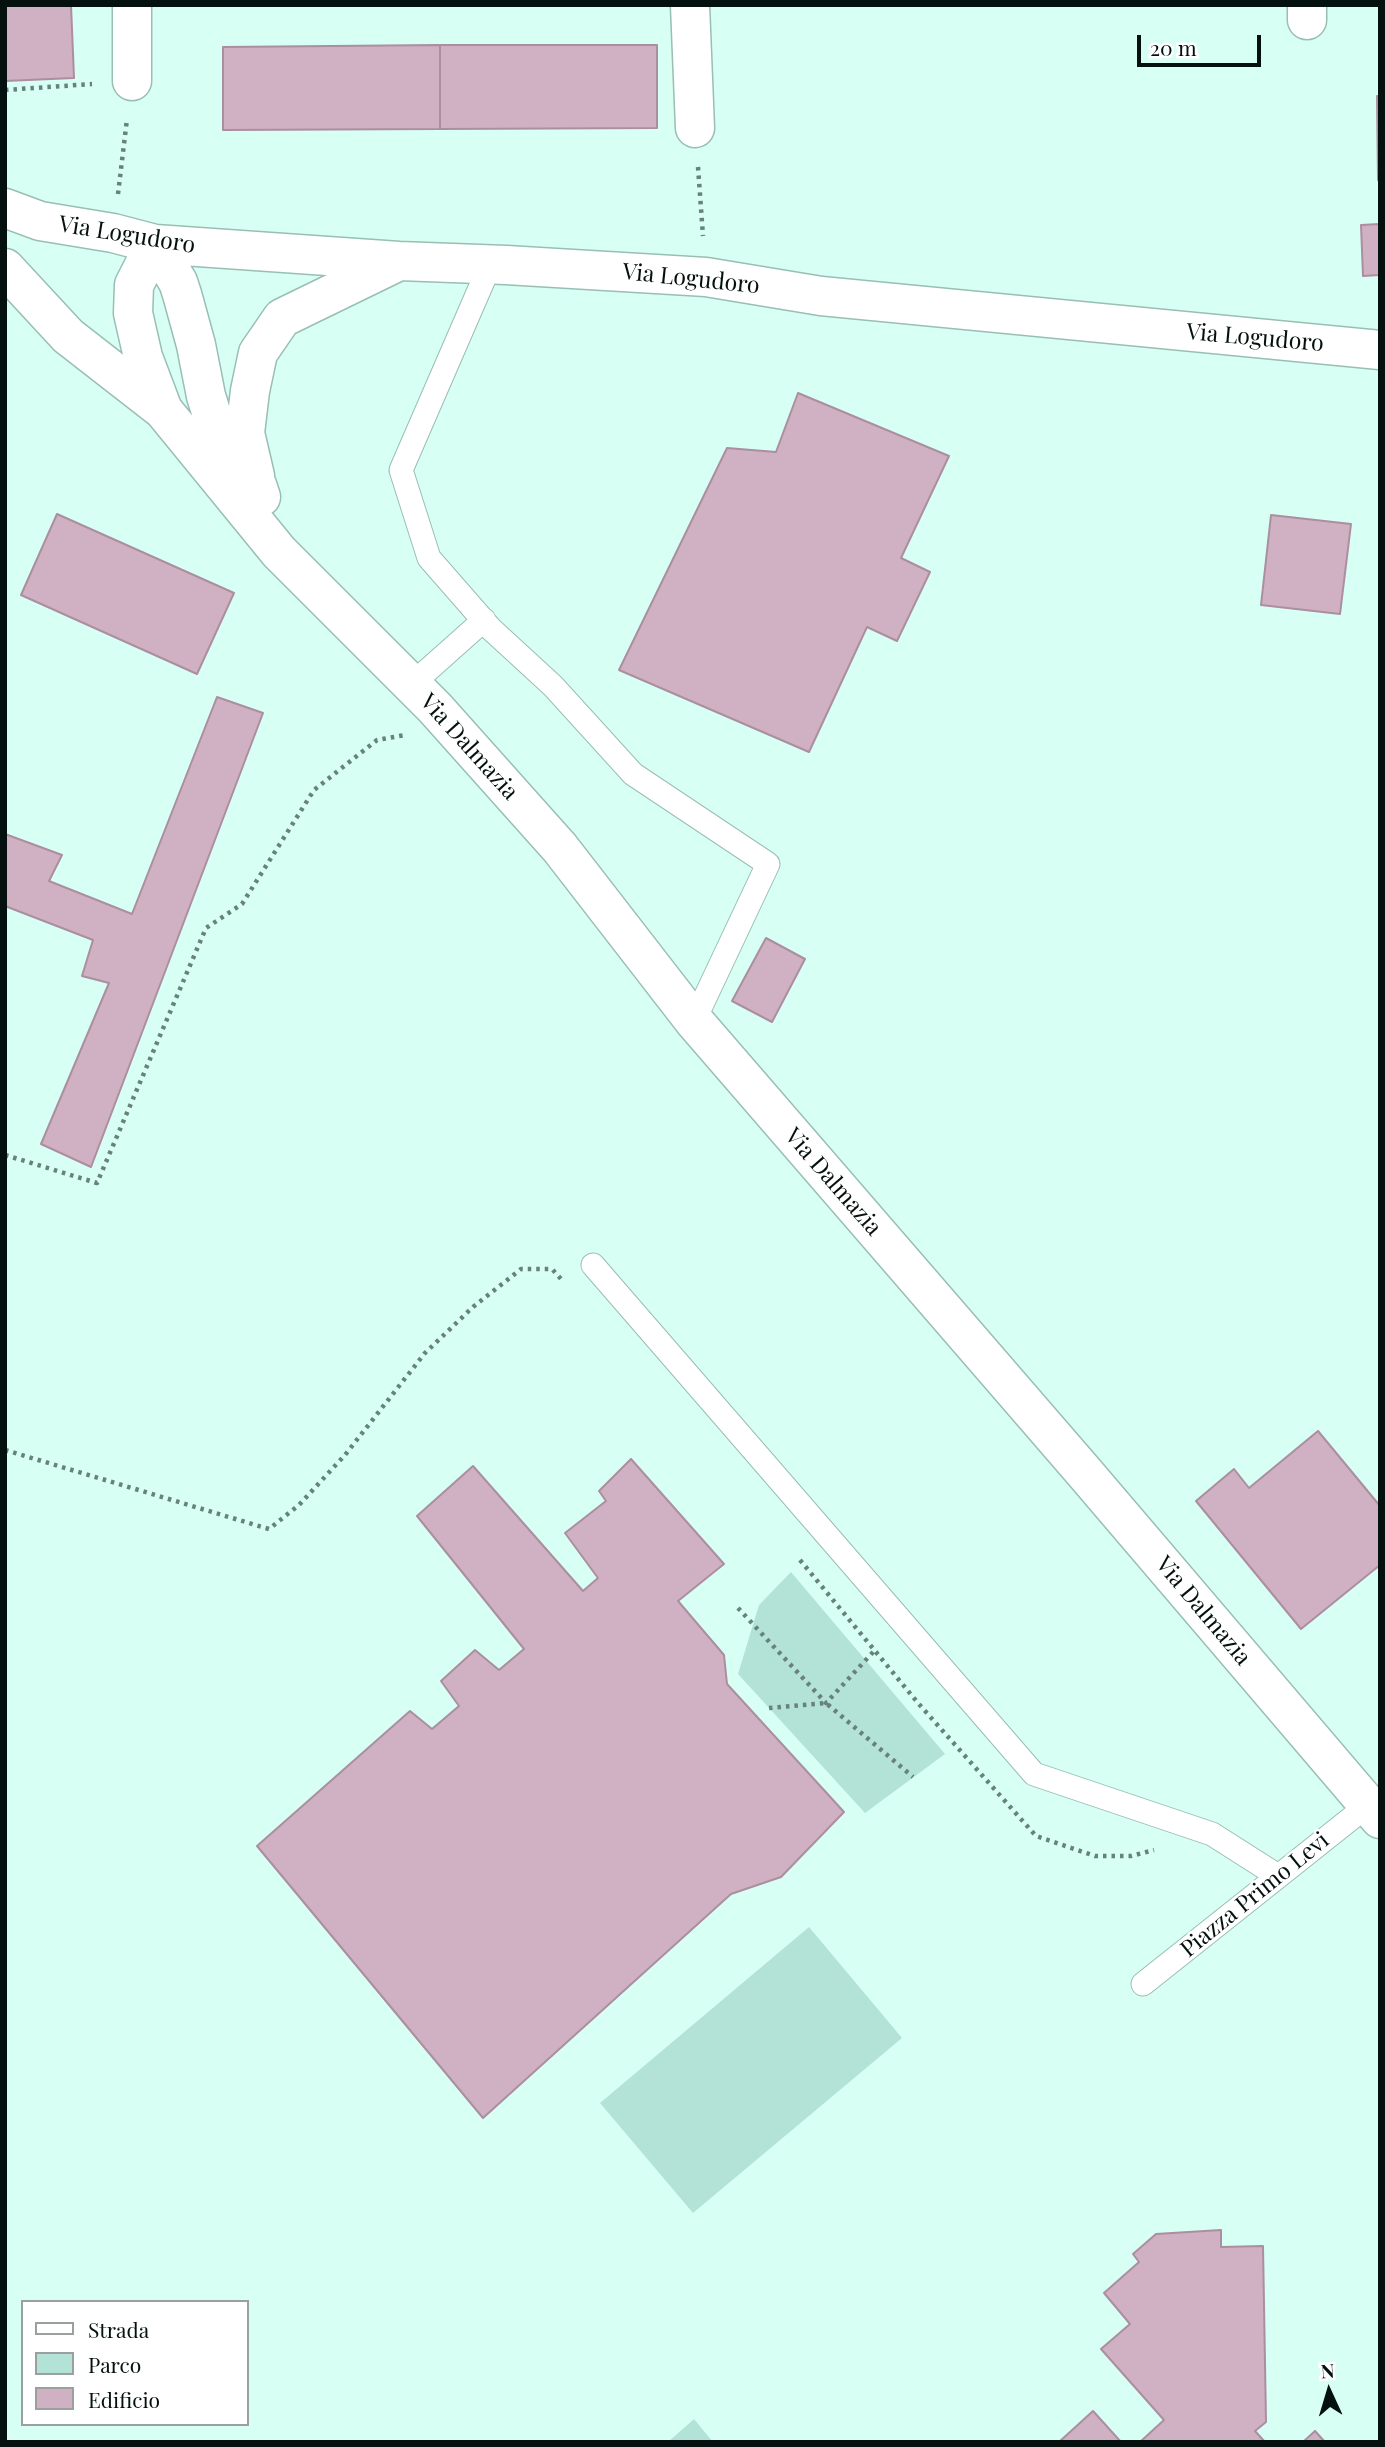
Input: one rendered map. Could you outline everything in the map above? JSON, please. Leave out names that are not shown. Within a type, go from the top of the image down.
[{"type":"street","points":[[132,5],[132,81]]},
{"type":"street","points":[[690,5],[695,128]]},
{"type":"street","name":"Via Logudoro","points":[[5,208],[40,221],[113,233],[155,244],[706,278],[821,296],[1380,350]]},
{"type":"street","name":"Via Dalmazia","points":[[155,244],[134,285],[133,313],[143,357],[163,410]]},
{"type":"street","name":"Via Dalmazia","points":[[155,244],[178,282],[182,294],[217,431],[257,485]]},
{"type":"street","name":"Via Dalmazia","points":[[279,552],[257,485],[244,433],[258,353],[282,318],[399,261]]},
{"type":"street","name":"Via Dalmazia","points":[[7,274],[68,336],[163,410],[279,552],[423,696],[559,848],[694,1021],[1374,1812]]},
{"type":"lane","points":[[490,265],[401,470],[429,558],[484,620],[552,686],[633,774],[768,864],[694,1021]]},
{"type":"lane","points":[[423,696],[484,620]]},
{"type":"lane","points":[[593,1265],[1034,1774],[1212,1834],[1278,1876]]},
{"type":"lane","name":"Piazza Primo Levi","points":[[1143,1984],[1278,1876],[1374,1812]]},
{"type":"path","points":[[5,90],[132,81],[113,233]]},
{"type":"path","points":[[695,128],[706,278]]},
{"type":"path","points":[[5,1155],[97,1183],[206,928],[242,904],[314,790],[377,740],[407,735],[423,696]]},
{"type":"path","points":[[5,1450],[269,1529],[299,1505],[345,1455],[425,1353],[473,1307],[521,1269],[552,1269],[569,1287]]},
{"type":"path","points":[[796,1554],[918,1703],[1036,1836],[1094,1856],[1131,1856],[1212,1834]]},
{"type":"path","points":[[738,1608],[827,1703],[913,1777]]},
{"type":"path","points":[[769,1708],[827,1703],[875,1650]]},
{"type":"green space","points":[[791,1572],[945,1754],[865,1813],[738,1674],[759,1605]]},
{"type":"green space","points":[[809,1927],[902,2038],[693,2213],[600,2103]]},
{"type":"green space","points":[[694,2419],[713,2442],[668,2442]]},
{"type":"building","points":[[5,5],[71,5],[74,78],[5,81]]},
{"type":"building","points":[[440,45],[440,129],[223,130],[223,47]]},
{"type":"building","points":[[440,45],[657,45],[657,128],[440,129]]},
{"type":"building","points":[[1377,96],[1380,96],[1380,180],[1378,180]]},
{"type":"building","points":[[1380,224],[1380,275],[1363,276],[1361,225]]},
{"type":"building","points":[[798,393],[949,456],[901,558],[930,572],[897,641],[867,627],[809,752],[619,670],[727,448],[776,452]]},
{"type":"building","points":[[57,514],[234,593],[197,674],[21,595]]},
{"type":"building","points":[[1271,515],[1351,524],[1340,614],[1261,605]]},
{"type":"building","points":[[217,697],[263,713],[91,1167],[41,1144],[109,983],[82,976],[93,940],[5,906],[5,834],[62,855],[49,881],[132,914]]},
{"type":"building","points":[[766,938],[805,959],[772,1022],[732,1001]]},
{"type":"building","points":[[1318,1431],[1380,1506],[1380,1565],[1301,1629],[1196,1501],[1234,1469],[1249,1488]]},
{"type":"building","points":[[631,1459],[724,1564],[678,1601],[724,1655],[727,1684],[844,1812],[781,1877],[731,1894],[483,2118],[257,1846],[410,1711],[432,1729],[459,1706],[441,1681],[475,1650],[499,1670],[524,1649],[417,1516],[473,1466],[583,1591],[598,1578],[565,1533],[606,1501],[599,1491]]},
{"type":"building","points":[[1221,2230],[1221,2247],[1263,2246],[1266,2422],[1255,2431],[1265,2442],[1140,2442],[1164,2420],[1101,2349],[1130,2324],[1104,2293],[1139,2262],[1133,2254],[1156,2234]]},
{"type":"building","points":[[1093,2411],[1121,2442],[1059,2442]]},
{"type":"building","points":[[1315,2431],[1325,2442],[1303,2442]]}]
